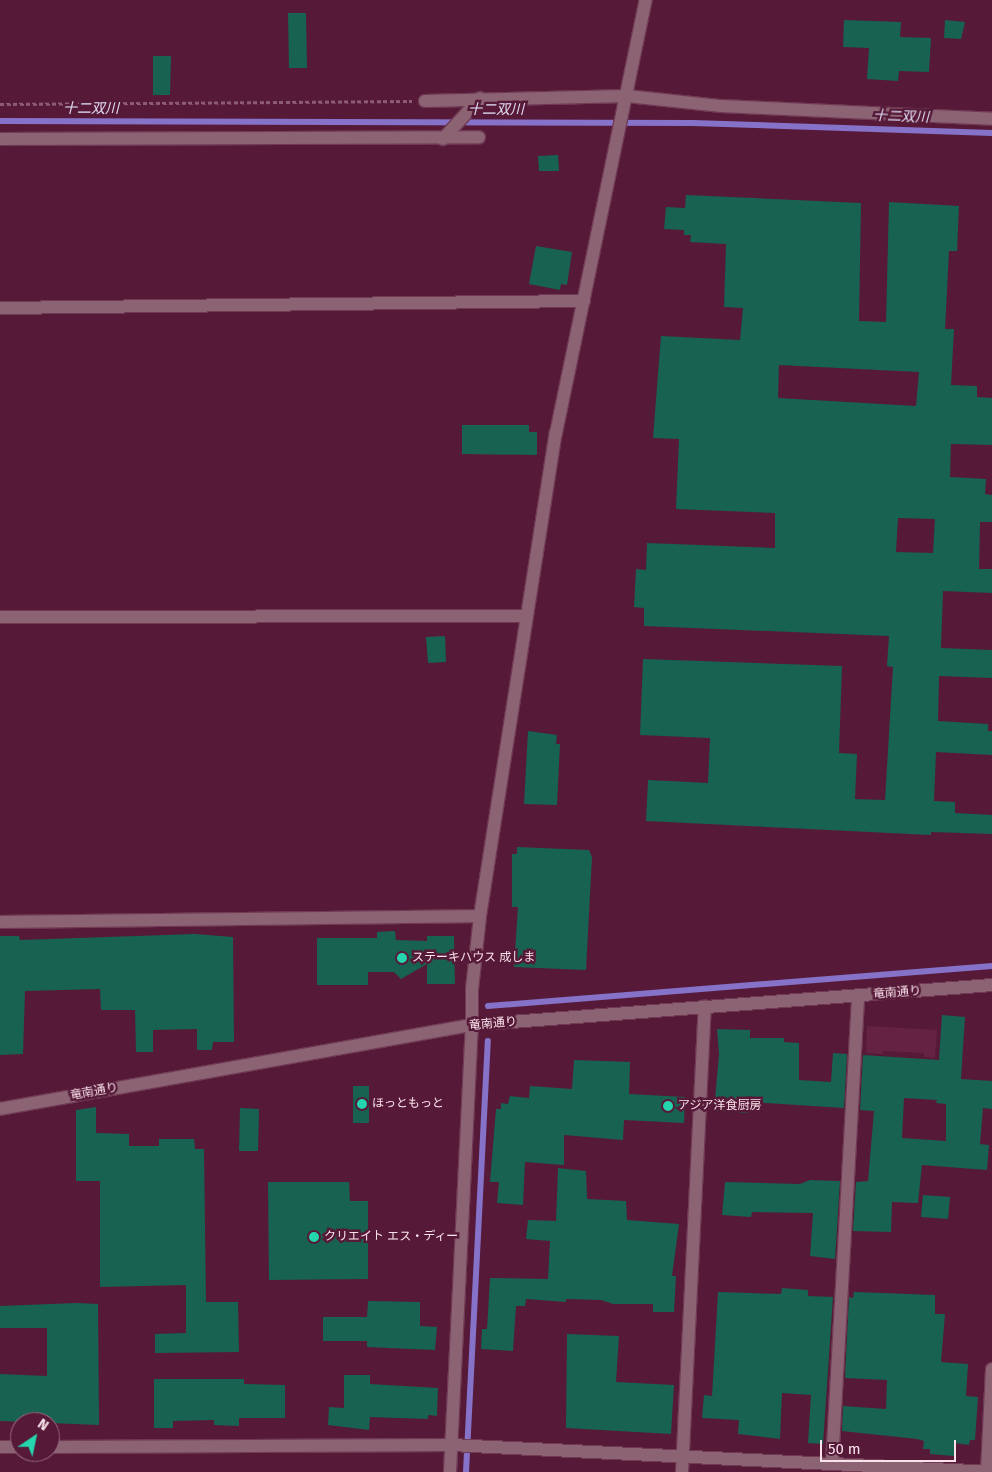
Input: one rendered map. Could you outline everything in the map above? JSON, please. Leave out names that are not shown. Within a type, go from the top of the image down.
[{"type":"street","points":[[450,1472],[472,1025],[472,989],[480,916],[556,433],[646,0]]},
{"type":"street","points":[[443,139],[480,98]]},
{"type":"street","points":[[425,101],[480,98],[626,102],[992,119]]},
{"type":"street","points":[[0,139],[443,139],[479,137]]},
{"type":"street","points":[[0,308],[584,301]]},
{"type":"street","points":[[0,617],[526,616]]},
{"type":"street","points":[[0,922],[480,916]]},
{"type":"street","name":"竜南通り","points":[[0,1109],[472,1025],[992,985]]},
{"type":"street","points":[[832,1464],[858,996]]},
{"type":"street","points":[[682,1472],[705,1007]]},
{"type":"street","points":[[987,1472],[992,1369]]},
{"type":"street","points":[[60,1447],[452,1445],[992,1472]]},
{"type":"path","points":[[0,104],[425,101]]},
{"type":"shaded area","points":[[867,1026],[937,1030],[935,1058],[924,1057],[924,1053],[883,1051],[883,1054],[866,1053]]},
{"type":"building","points":[[288,13],[306,13],[307,68],[289,68]]},
{"type":"building","points":[[844,20],[901,22],[900,37],[931,38],[929,72],[899,71],[898,81],[867,79],[869,48],[843,47]]},
{"type":"building","points":[[945,20],[965,22],[961,39],[944,38]]},
{"type":"building","points":[[153,56],[171,56],[170,95],[153,95]]},
{"type":"building","points":[[558,155],[559,171],[539,171],[538,156]]},
{"type":"building","points":[[686,195],[861,203],[859,321],[886,322],[889,202],[959,206],[957,251],[949,251],[945,329],[954,329],[951,385],[977,386],[977,397],[992,398],[992,445],[951,444],[950,477],[986,479],[985,494],[992,495],[992,522],[980,522],[979,569],[992,569],[992,593],[943,591],[941,648],[992,650],[992,678],[939,676],[938,721],[988,724],[988,731],[992,731],[992,755],[936,752],[934,801],[955,802],[955,813],[992,815],[992,834],[931,832],[931,835],[646,821],[648,780],[708,783],[710,738],[640,735],[643,659],[842,666],[839,753],[857,754],[855,799],[885,800],[893,667],[887,666],[889,636],[644,626],[644,608],[634,607],[636,569],[646,570],[647,543],[775,548],[775,513],[676,509],[679,439],[653,438],[661,336],[740,340],[743,308],[724,307],[726,244],[690,242],[691,235],[684,235],[684,230],[664,229],[666,207],[685,208]],"holes":[[[779,365],[919,372],[916,406],[778,398]],[[898,518],[935,519],[933,553],[896,552]]]},
{"type":"building","points":[[536,246],[572,252],[567,285],[561,284],[560,290],[529,284]]},
{"type":"building","points":[[462,425],[529,425],[529,432],[537,432],[537,455],[462,454]]},
{"type":"building","points":[[445,636],[446,662],[428,663],[426,637]]},
{"type":"building","points":[[528,731],[557,735],[556,744],[560,744],[557,805],[524,804]]},
{"type":"building","points":[[517,847],[589,850],[592,857],[586,970],[514,967],[518,907],[512,907],[512,854],[517,854]]},
{"type":"building","points":[[395,931],[396,940],[427,941],[427,936],[454,936],[455,984],[427,984],[427,964],[401,979],[394,972],[368,972],[368,985],[317,985],[317,938],[377,938],[377,932]]},
{"type":"building","points":[[195,934],[233,937],[234,1042],[213,1042],[212,1050],[197,1050],[197,1029],[153,1030],[153,1052],[136,1052],[135,1010],[101,1010],[100,989],[25,991],[23,1054],[0,1055],[0,936],[19,936],[20,940]]},
{"type":"building","points":[[942,1015],[965,1017],[961,1079],[992,1081],[992,1109],[983,1108],[980,1144],[989,1145],[987,1170],[922,1165],[918,1203],[892,1202],[891,1232],[853,1231],[856,1182],[868,1181],[874,1111],[860,1110],[863,1055],[939,1060]],"holes":[[[904,1098],[937,1100],[936,1103],[946,1104],[946,1141],[902,1138]]]},
{"type":"building","points":[[717,1029],[750,1030],[750,1038],[784,1038],[784,1042],[799,1043],[799,1080],[831,1082],[833,1053],[847,1054],[844,1108],[749,1102],[748,1113],[714,1111],[719,1054]]},
{"type":"building","points":[[574,1060],[630,1062],[629,1094],[685,1097],[684,1123],[624,1120],[623,1140],[564,1135],[564,1165],[525,1162],[523,1205],[497,1203],[499,1182],[490,1182],[496,1109],[501,1109],[501,1103],[508,1104],[510,1096],[529,1098],[530,1086],[572,1089]]},
{"type":"building","points":[[353,1086],[369,1086],[369,1123],[353,1123]]},
{"type":"building","points":[[96,1107],[96,1133],[129,1134],[129,1146],[159,1146],[159,1139],[194,1139],[195,1149],[204,1149],[206,1302],[238,1302],[239,1352],[155,1353],[155,1334],[186,1333],[186,1285],[100,1287],[100,1181],[76,1181],[76,1110]]},
{"type":"building","points":[[240,1108],[259,1109],[258,1151],[239,1151]]},
{"type":"building","points":[[558,1168],[586,1171],[587,1199],[626,1201],[627,1220],[679,1224],[672,1276],[676,1276],[674,1312],[653,1312],[653,1304],[613,1304],[601,1300],[566,1299],[566,1302],[526,1299],[525,1306],[516,1306],[513,1351],[481,1349],[482,1329],[487,1329],[490,1278],[548,1279],[550,1241],[526,1239],[528,1220],[556,1221]]},
{"type":"building","points":[[810,1180],[840,1181],[835,1259],[810,1256],[813,1213],[752,1212],[751,1217],[722,1215],[725,1182],[800,1184]]},
{"type":"building","points":[[268,1182],[349,1182],[350,1201],[368,1201],[368,1279],[269,1280]]},
{"type":"building","points":[[923,1195],[950,1197],[948,1219],[921,1217]]},
{"type":"building","points":[[782,1288],[808,1290],[808,1296],[833,1297],[823,1444],[808,1443],[811,1395],[782,1393],[780,1439],[738,1434],[739,1420],[702,1418],[704,1395],[712,1396],[718,1292],[781,1294]]},
{"type":"building","points":[[854,1292],[935,1295],[935,1314],[945,1314],[941,1362],[968,1364],[966,1396],[978,1397],[975,1440],[970,1440],[969,1445],[955,1443],[954,1456],[930,1454],[930,1449],[923,1449],[924,1441],[917,1439],[842,1431],[843,1406],[886,1409],[887,1380],[845,1378],[849,1297],[853,1298]]},
{"type":"building","points":[[368,1301],[420,1302],[420,1326],[437,1327],[435,1350],[367,1347],[367,1341],[323,1341],[323,1317],[367,1317]]},
{"type":"building","points":[[98,1304],[99,1425],[60,1423],[60,1412],[10,1412],[10,1421],[0,1421],[0,1374],[47,1376],[47,1328],[0,1328],[0,1306]]},
{"type":"building","points":[[567,1334],[619,1336],[616,1382],[674,1385],[671,1434],[566,1428]]},
{"type":"building","points":[[344,1375],[370,1375],[370,1384],[438,1388],[437,1416],[428,1415],[428,1419],[370,1417],[369,1430],[328,1425],[329,1407],[344,1408]]},
{"type":"building","points":[[154,1379],[244,1379],[244,1384],[285,1385],[285,1418],[239,1418],[239,1426],[214,1425],[214,1420],[173,1421],[173,1428],[154,1428]]},
{"type":"waterway","name":"十二双川","points":[[0,121],[693,123],[992,133]]},
{"type":"waterway","points":[[488,1006],[992,966]]},
{"type":"waterway","points":[[466,1472],[488,1042]]},
{"type":"place","name":"ステーキハウス 成しま","points":[[402,958]]},
{"type":"place","name":"ほっともっと","points":[[362,1104]]},
{"type":"place","name":"アジア洋食厨房","points":[[668,1106]]},
{"type":"place","name":"クリエイト エス・ディー","points":[[314,1237]]}]
